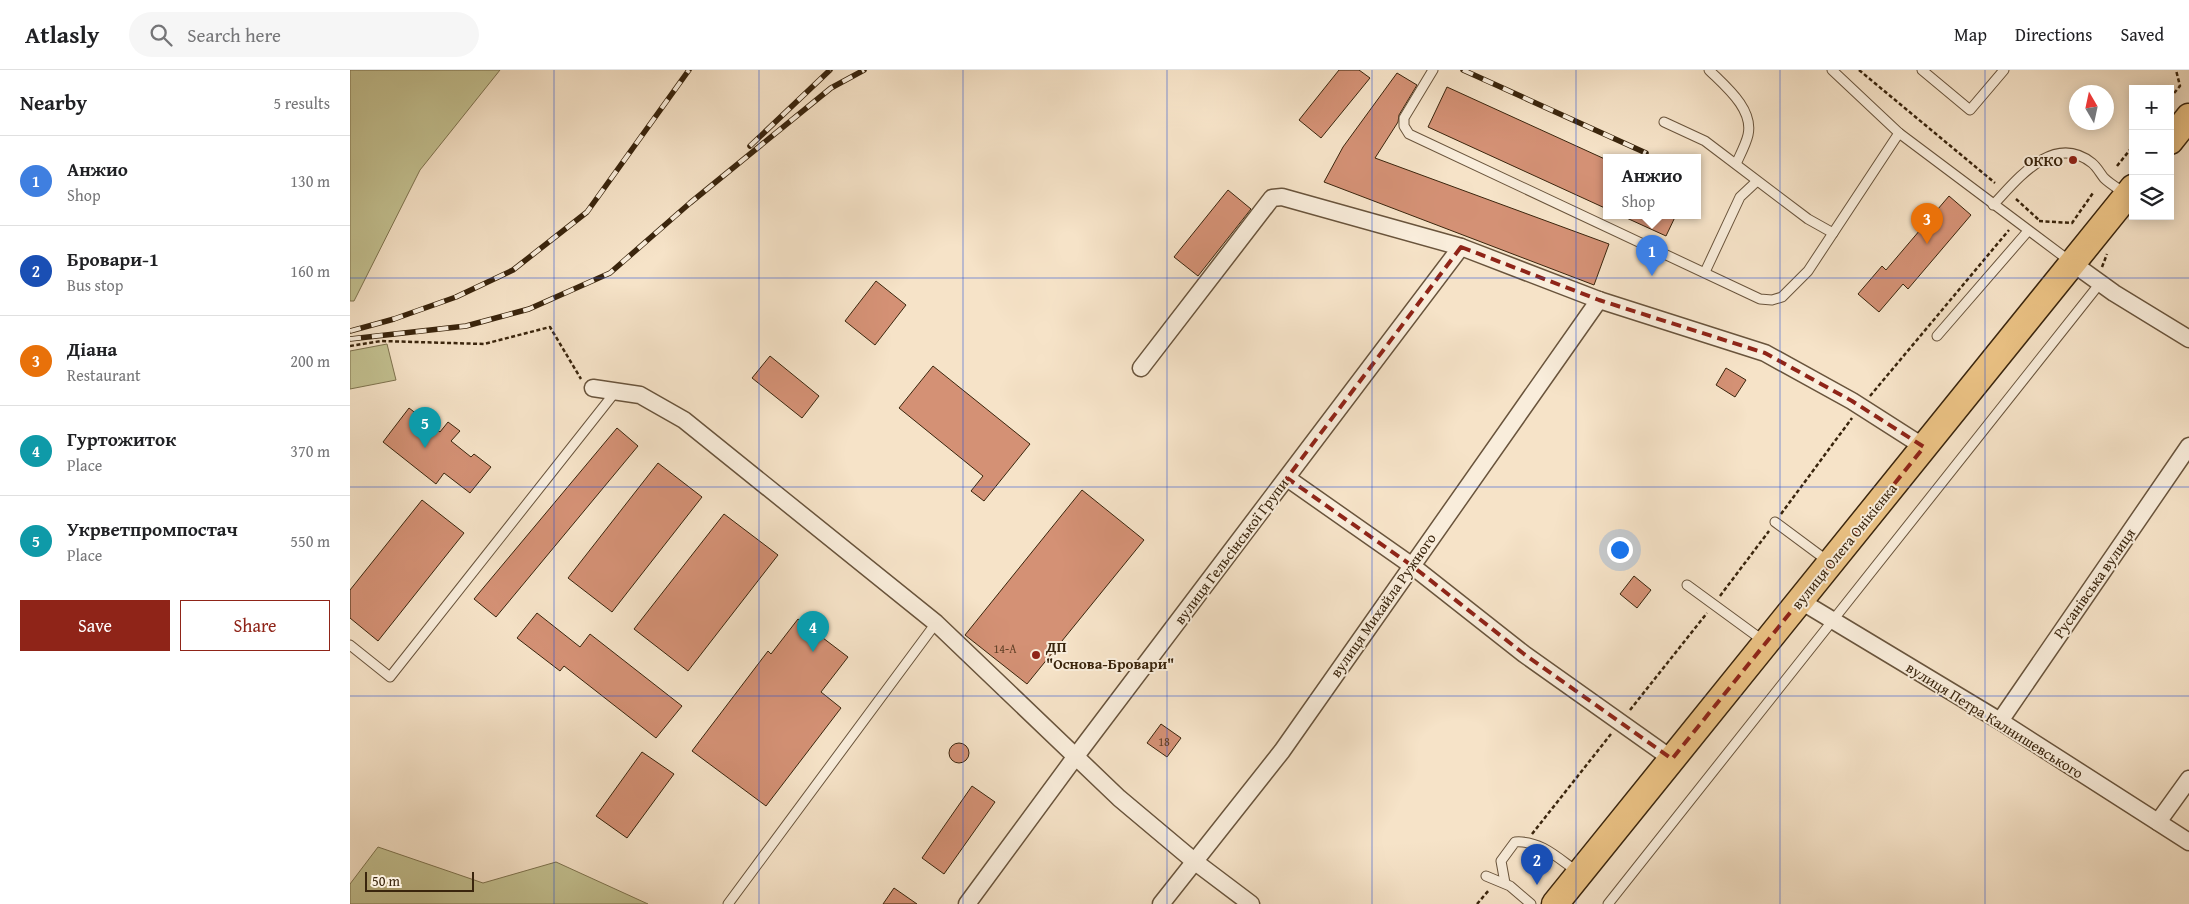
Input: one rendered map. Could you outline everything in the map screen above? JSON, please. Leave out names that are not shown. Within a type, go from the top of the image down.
[{"type":"main road","points":[[2174,135],[2189,117]]},
{"type":"main road","name":"вулиця Олега Онікієнка","points":[[1556,904],[2129,192]]},
{"type":"street","points":[[1141,368],[1272,198],[1282,197],[1461,247],[1598,300],[1765,353],[1861,406],[1924,447]]},
{"type":"street","name":"вулиця Гельсінської Групи","points":[[967,904],[1076,756],[1461,247]]},
{"type":"street","points":[[2071,262],[2114,293],[2189,339]]},
{"type":"street","name":"вулиця Михайла Ружного","points":[[1161,904],[1282,751],[1598,300]]},
{"type":"street","points":[[593,388],[616,390],[640,396],[684,420],[936,623],[1119,798],[1194,861],[1251,904]]},
{"type":"street","name":"Русанівська вулиця","points":[[2000,721],[2189,446]]},
{"type":"street","points":[[1287,478],[1411,565],[1524,654],[1672,759]]},
{"type":"street","name":"вулиця Петра Калнишевського","points":[[1799,600],[2000,721],[2189,842]]},
{"type":"street","points":[[2158,822],[2189,779]]},
{"type":"lane","points":[[1433,70],[1404,118],[1404,126],[1409,134],[1760,299],[1772,300],[1782,297],[1808,271],[1899,133]]},
{"type":"lane","points":[[1709,70],[1734,96],[1748,119],[1748,135],[1736,164]]},
{"type":"lane","points":[[1832,70],[1899,133],[1993,205],[2025,234],[2071,262]]},
{"type":"lane","points":[[1922,70],[1970,110],[2004,70]]},
{"type":"lane","points":[[1664,122],[1705,141],[1756,182],[1808,219],[1833,233]]},
{"type":"lane","points":[[1993,205],[2029,167],[2045,157],[2062,153],[2075,154],[2092,163],[2105,180],[2129,191]]},
{"type":"lane","points":[[1705,272],[1740,197],[1756,182]]},
{"type":"lane","points":[[1936,336],[2025,234]]},
{"type":"lane","points":[[1608,904],[2101,282]]},
{"type":"lane","points":[[350,645],[390,677],[616,390]]},
{"type":"lane","points":[[1775,522],[1830,562]]},
{"type":"lane","points":[[1687,585],[1765,642]]},
{"type":"lane","points":[[728,904],[936,623]]},
{"type":"lane","points":[[1501,881],[1501,861],[1515,842],[1526,841],[1546,848],[1580,874]]},
{"type":"lane","points":[[1486,876],[1501,881],[1531,904]]},
{"type":"path","points":[[1859,70],[1995,183]]},
{"type":"path","points":[[2174,93],[2180,86],[2176,70]]},
{"type":"path","points":[[2117,166],[2129,151]]},
{"type":"path","points":[[2015,197],[2038,222],[2072,222],[2093,193]]},
{"type":"path","points":[[1526,841],[1714,604],[1861,406],[2010,228],[2025,234]]},
{"type":"path","points":[[2101,282],[2101,270],[2109,249]]},
{"type":"path","points":[[350,346],[381,341],[484,344],[550,327],[585,386],[593,388]]},
{"type":"path","points":[[1478,904],[1501,881]]},
{"type":"highlighted area","points":[[1461,247],[1599,300],[1765,353],[1852,401],[1924,447],[1672,759],[1524,654],[1411,565],[1287,478]]},
{"type":"shaded area","points":[[350,70],[500,70],[420,170],[354,301],[350,301]]},
{"type":"shaded area","points":[[387,344],[396,380],[350,389],[350,351]]},
{"type":"shaded area","points":[[378,847],[483,883],[556,862],[648,904],[350,904],[350,884]]},
{"type":"building","points":[[1339,70],[1359,70],[1370,78],[1321,138],[1299,120]]},
{"type":"building","points":[[1397,73],[1417,85],[1399,115],[1398,122],[1375,158],[1609,244],[1594,285],[1324,182],[1343,147]]},
{"type":"building","points":[[1447,87],[1603,158],[1603,207],[1428,127]]},
{"type":"building","points":[[1228,190],[1251,209],[1198,276],[1174,257]]},
{"type":"building","points":[[1949,196],[1971,215],[1908,289],[1903,284],[1879,312],[1858,294],[1882,266],[1886,270]]},
{"type":"building","points":[[1629,219],[1674,219],[1666,236]]},
{"type":"building","points":[[876,281],[906,305],[875,345],[845,321]]},
{"type":"building","points":[[770,356],[819,396],[802,418],[752,378]]},
{"type":"building","points":[[933,366],[1030,444],[984,501],[971,491],[983,476],[899,408]]},
{"type":"building","points":[[1726,368],[1746,380],[1735,397],[1716,385]]},
{"type":"building","points":[[409,408],[440,432],[448,422],[460,431],[451,441],[471,457],[474,454],[491,467],[470,493],[444,473],[436,484],[383,442]]},
{"type":"building","points":[[617,428],[638,446],[496,617],[474,599]]},
{"type":"building","points":[[658,463],[702,497],[612,612],[568,578]]},
{"type":"building","points":[[1082,490],[1144,540],[1027,684],[965,635]]},
{"type":"building","points":[[422,500],[464,533],[378,641],[350,618],[350,590]]},
{"type":"building","points":[[724,514],[778,555],[688,671],[634,629]]},
{"type":"building","points":[[1634,576],[1651,590],[1637,608],[1620,594]]},
{"type":"building","points":[[537,613],[580,647],[590,634],[682,706],[656,738],[564,666],[560,671],[517,638]]},
{"type":"building","points":[[798,619],[848,657],[821,692],[841,708],[766,806],[692,751],[768,651],[771,654]]},
{"type":"building","points":[[1161,724],[1181,738],[1167,757],[1147,743]]},
{"type":"building","points":[[959,743],[966,746],[969,753],[966,760],[959,763],[952,760],[949,753],[952,746]]},
{"type":"building","points":[[642,752],[674,774],[627,838],[596,816]]},
{"type":"building","points":[[972,786],[995,802],[944,874],[922,858]]},
{"type":"building","points":[[894,888],[917,904],[883,904]]},
{"type":"railway","points":[[350,331],[394,319],[456,297],[513,270],[587,212],[689,70]]},
{"type":"railway","points":[[750,146],[830,70]]},
{"type":"railway","points":[[350,339],[466,326],[529,309],[610,273],[690,203],[831,88],[864,70]]},
{"type":"railway","points":[[1463,70],[1646,153]]},
{"type":"place","name":"ОККО","points":[[2073,160]]},
{"type":"place","name":"Діана","points":[[1927,244]]},
{"type":"place","name":"Анжио","points":[[1652,276]]},
{"type":"place","name":"Укрветпромпостач","points":[[425,448]]},
{"type":"place","name":"Гуртожиток","points":[[813,652]]},
{"type":"place","name":"ДП \"Основа-Бровари\"","points":[[1036,655]]},
{"type":"place","name":"Бровари-1","points":[[1537,885]]}]
